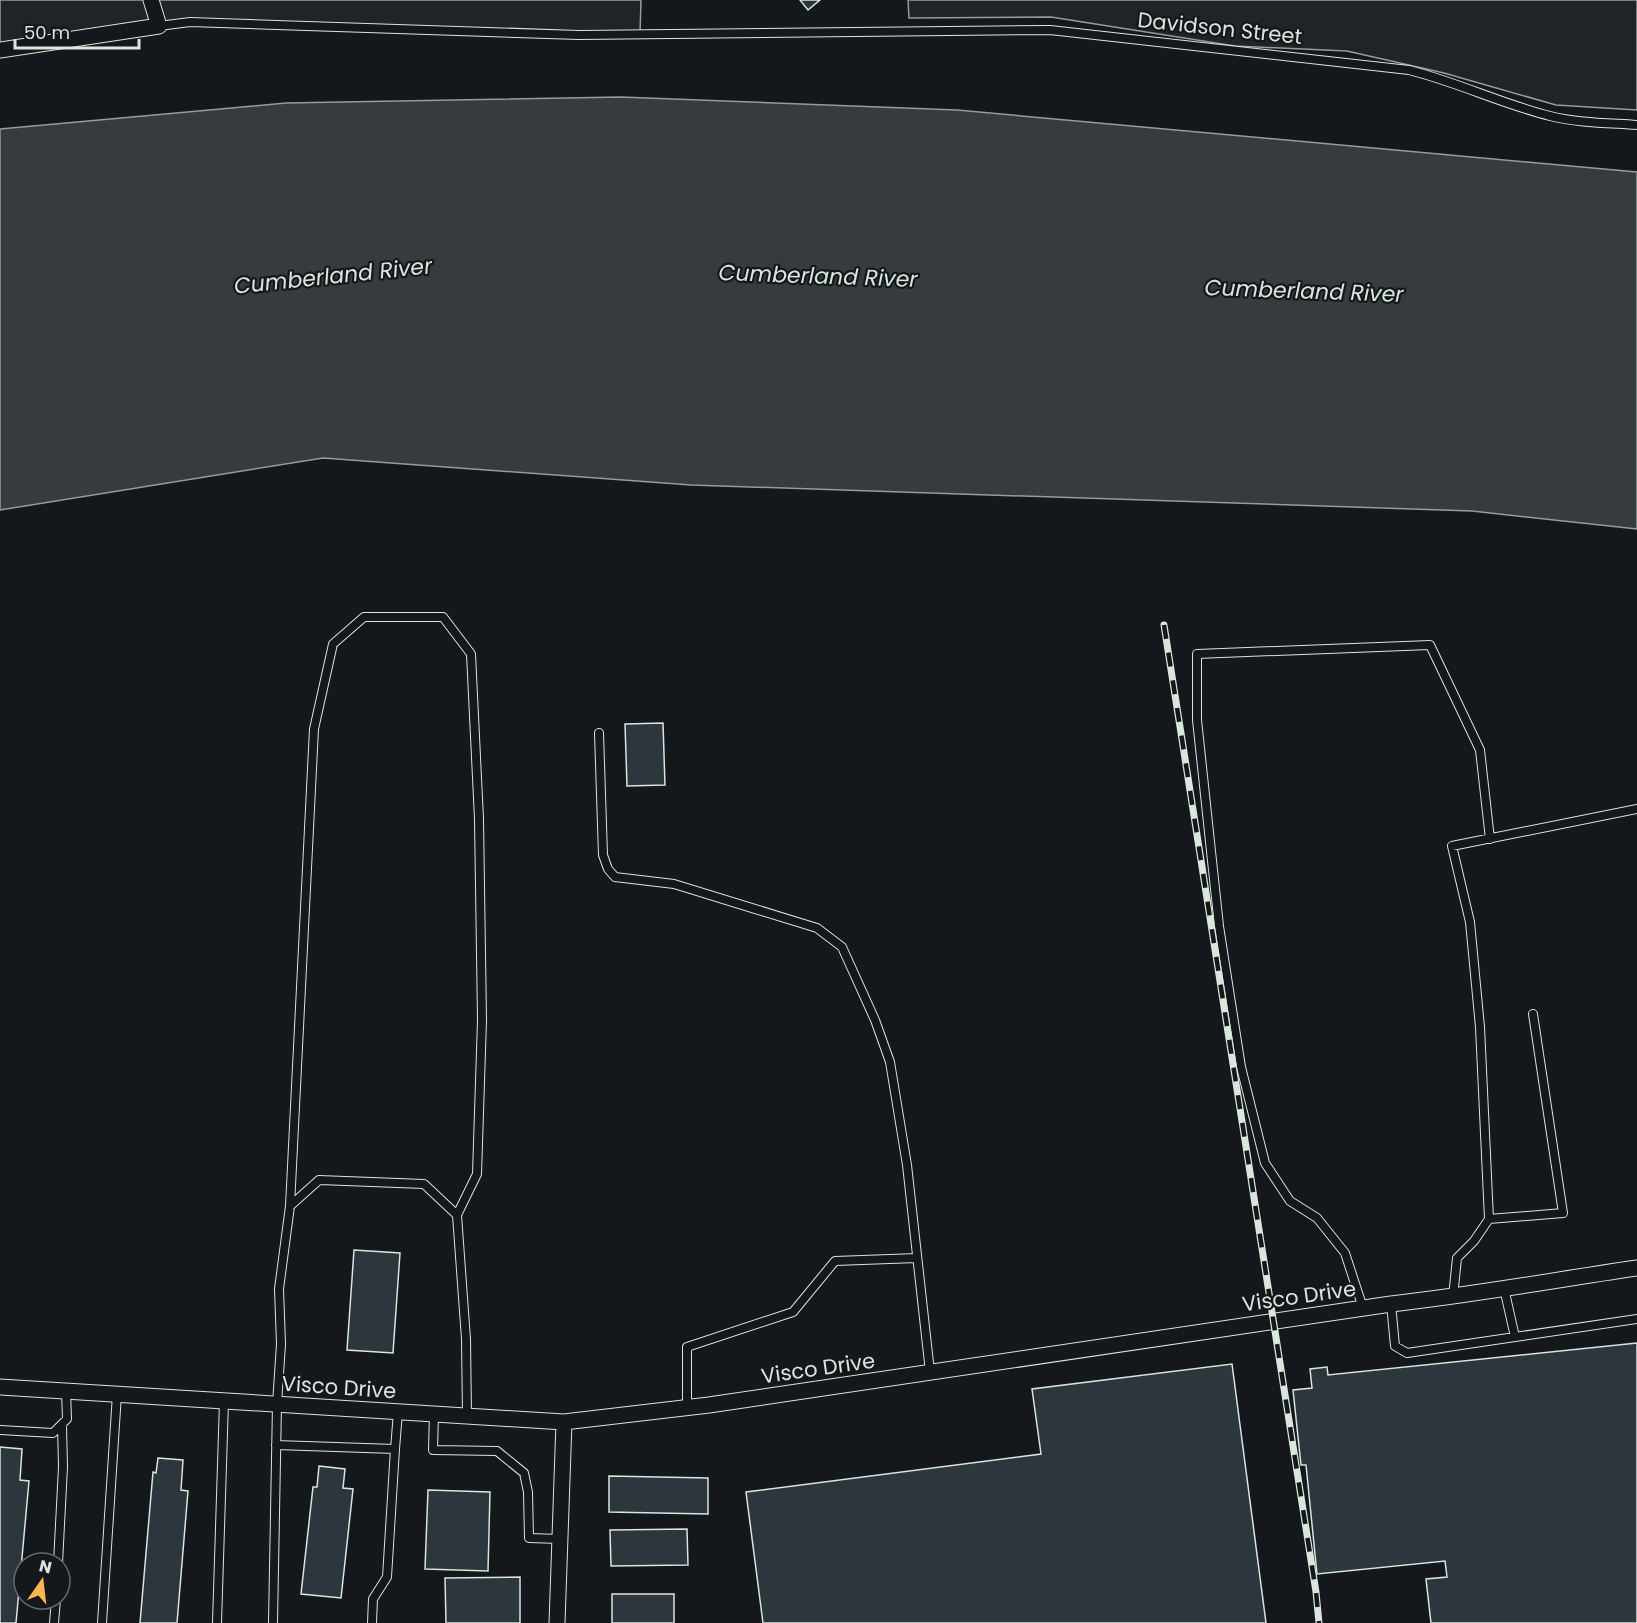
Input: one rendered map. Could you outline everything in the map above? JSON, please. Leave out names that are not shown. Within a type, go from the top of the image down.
[{"type":"street","points":[[151,0],[159,26]]},
{"type":"street","name":"Davidson Street","points":[[0,50],[159,26]]},
{"type":"street","name":"Visco Drive","points":[[0,1387],[564,1422],[687,1407],[1390,1304],[1453,1297],[1637,1268]]},
{"type":"street","points":[[557,1623],[564,1422]]},
{"type":"lane","name":"Davidson Street","points":[[159,26],[190,22],[579,35],[1050,30],[1409,70],[1549,116],[1570,120],[1637,125]]},
{"type":"lane","points":[[273,1623],[277,1404],[281,1344],[279,1289],[290,1206],[314,729],[333,644],[364,617],[443,617],[471,654],[479,819],[482,1020],[477,1174],[457,1215],[466,1340],[467,1416]]},
{"type":"lane","points":[[1363,1308],[1345,1253],[1317,1218],[1290,1201],[1265,1164],[1241,1067],[1219,926],[1197,720],[1197,654],[1430,645],[1480,750],[1490,838]]},
{"type":"lane","points":[[599,733],[603,855],[608,869],[615,877],[675,884],[817,928],[842,947],[875,1020],[890,1062],[906,1166],[930,1372]]},
{"type":"lane","points":[[1453,1297],[1457,1258],[1489,1219],[1480,1027],[1470,922],[1452,846],[1637,809]]},
{"type":"lane","points":[[1489,1219],[1563,1213],[1533,1014]]},
{"type":"lane","points":[[290,1206],[318,1180],[424,1184],[457,1215]]},
{"type":"lane","points":[[687,1407],[687,1347],[794,1312],[835,1261],[917,1258]]},
{"type":"lane","points":[[1504,1288],[1515,1337]]},
{"type":"lane","points":[[1390,1304],[1395,1346],[1407,1353],[1637,1319]]},
{"type":"lane","points":[[0,1430],[53,1433],[68,1419],[66,1391]]},
{"type":"lane","points":[[102,1623],[117,1394]]},
{"type":"lane","points":[[217,1623],[224,1401]]},
{"type":"lane","points":[[372,1623],[373,1599],[387,1577],[398,1412]]},
{"type":"lane","points":[[434,1414],[433,1450],[497,1451],[524,1473],[528,1492],[529,1538],[560,1539]]},
{"type":"lane","points":[[58,1551],[63,1467],[62,1425]]},
{"type":"lane","points":[[276,1445],[395,1449]]},
{"type":"shaded area","points":[[0,0],[641,0],[640,34],[190,22],[0,50]]},
{"type":"shaded area","points":[[908,0],[1637,0],[1637,110],[1556,105],[1444,73],[1347,51],[1235,46],[1051,17],[909,18]]},
{"type":"water","name":"Cumberland River","points":[[621,97],[957,110],[1637,172],[1637,529],[1472,511],[691,485],[323,458],[0,510],[0,129],[286,103]]},
{"type":"building","points":[[800,0],[820,0],[808,10]]},
{"type":"building","points":[[663,723],[665,785],[627,786],[625,724]]},
{"type":"building","points":[[354,1250],[400,1253],[393,1353],[347,1350]]},
{"type":"building","points":[[1637,1343],[1637,1623],[1431,1623],[1426,1579],[1447,1577],[1445,1561],[1317,1574],[1306,1465],[1301,1465],[1293,1390],[1312,1388],[1310,1369],[1327,1367],[1328,1375]]},
{"type":"building","points":[[1232,1364],[1266,1623],[763,1623],[746,1492],[1041,1454],[1032,1389]]},
{"type":"building","points":[[0,1447],[22,1449],[20,1480],[29,1481],[23,1551],[12,1551],[12,1611],[17,1611],[16,1623],[0,1623]]},
{"type":"building","points":[[158,1458],[183,1460],[181,1490],[188,1491],[177,1623],[140,1623],[153,1472],[156,1473]]},
{"type":"building","points":[[319,1466],[345,1469],[343,1488],[353,1489],[341,1598],[301,1594],[313,1487],[317,1487]]},
{"type":"building","points":[[609,1476],[708,1478],[708,1514],[609,1512]]},
{"type":"building","points":[[428,1490],[490,1492],[488,1571],[425,1569]]},
{"type":"building","points":[[687,1529],[688,1565],[611,1566],[610,1530]]},
{"type":"building","points":[[520,1577],[520,1623],[446,1623],[445,1578]]},
{"type":"building","points":[[612,1594],[674,1594],[674,1623],[612,1623]]},
{"type":"railway","points":[[1164,625],[1319,1623]]}]
